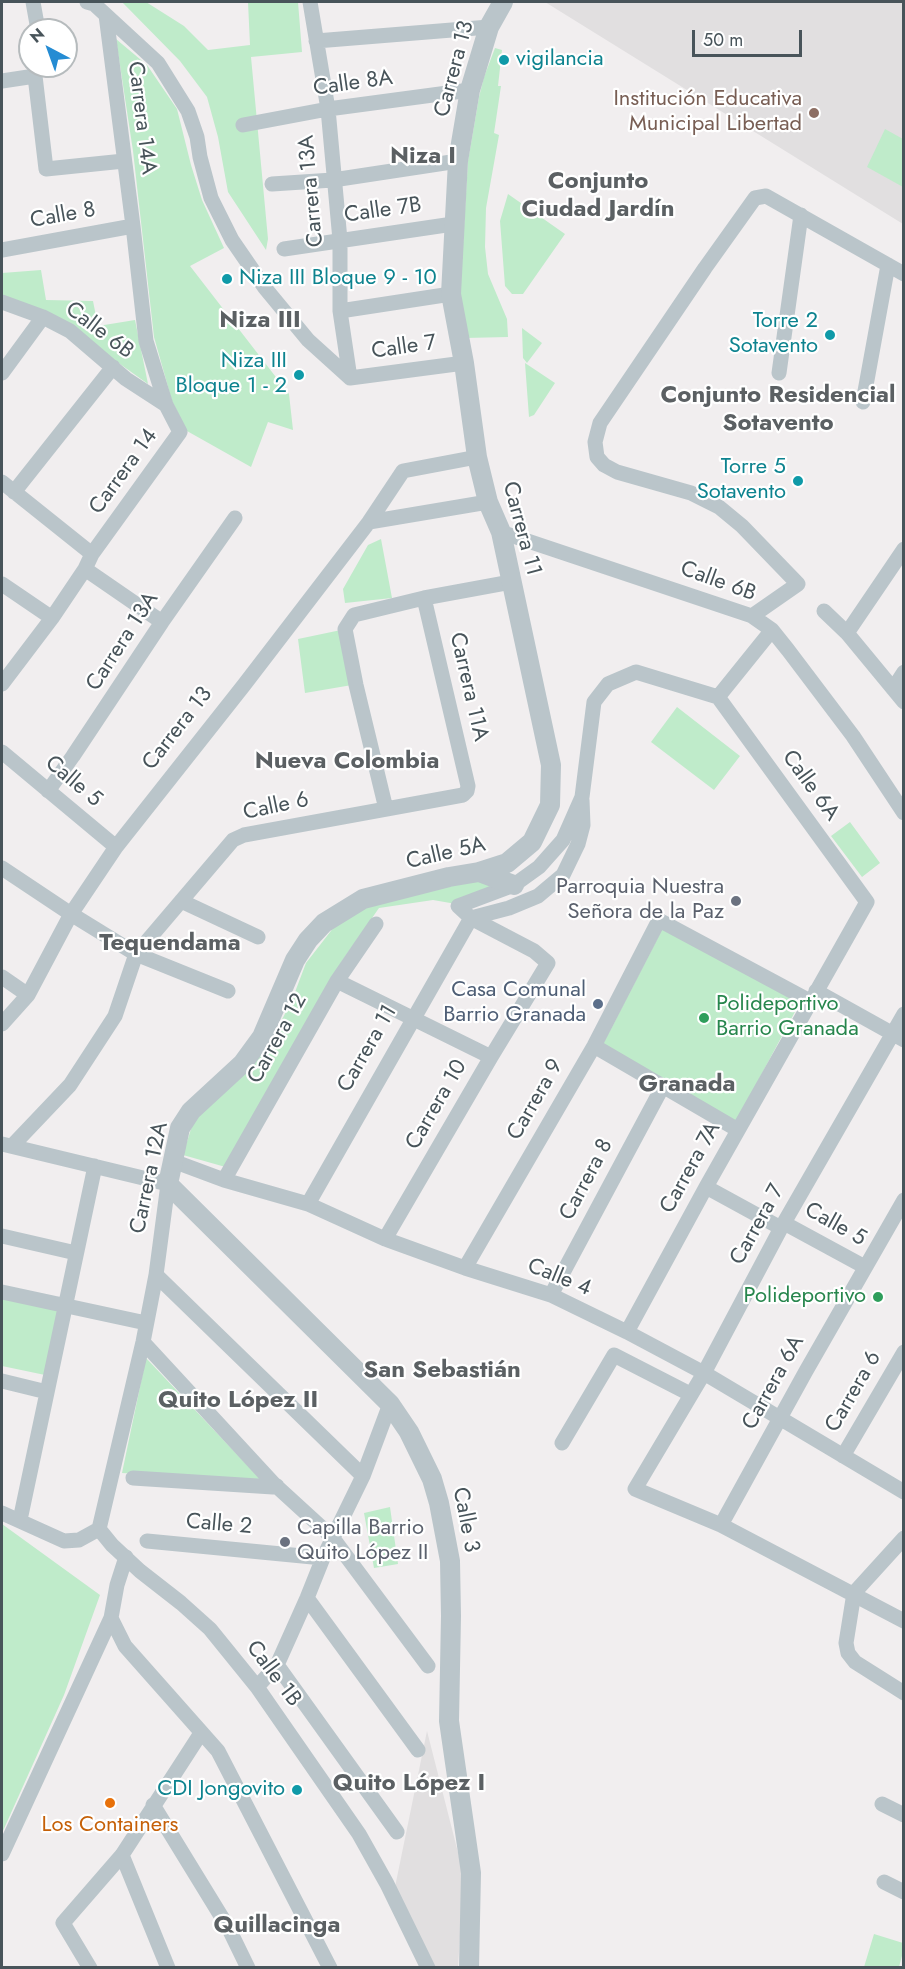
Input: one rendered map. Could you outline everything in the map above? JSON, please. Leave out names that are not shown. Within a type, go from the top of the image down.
[{"type":"street","points":[[33,2],[36,18]]},
{"type":"street","points":[[87,2],[94,4],[158,63],[188,111],[197,137],[211,198],[232,240],[266,288],[308,340],[350,378]]},
{"type":"street","name":"Carrera 13A","points":[[310,2],[328,109],[340,240],[340,311],[350,378]]},
{"type":"street","name":"Carrera 13","points":[[453,224],[458,161],[470,90],[489,27],[504,2]]},
{"type":"street","name":"Carrera 14A","points":[[106,15],[133,226]]},
{"type":"street","points":[[316,41],[489,27]]},
{"type":"street","points":[[2,81],[18,77]]},
{"type":"street","points":[[40,78],[46,169],[124,161]]},
{"type":"street","name":"Calle 8A","points":[[243,125],[328,109],[470,90]]},
{"type":"street","points":[[272,184],[333,180],[458,161]]},
{"type":"street","points":[[752,616],[798,584],[742,526],[719,507],[691,493],[617,472],[604,465],[597,457],[595,442],[600,423],[755,198],[766,196],[903,274]]},
{"type":"street","points":[[779,372],[801,215]]},
{"type":"street","name":"Calle 7B","points":[[284,249],[453,224]]},
{"type":"street","name":"Carrera 11","points":[[453,224],[451,294],[464,363],[477,457],[488,502],[501,532],[550,765],[550,805],[532,842]]},
{"type":"street","name":"Calle 8","points":[[2,250],[133,226]]},
{"type":"street","name":"Carrera 14","points":[[2,684],[52,618],[85,569],[92,554],[180,432],[166,405],[146,341],[133,226]]},
{"type":"street","points":[[863,402],[888,266]]},
{"type":"street","points":[[340,311],[451,294]]},
{"type":"street","name":"Calle 6B","points":[[2,302],[43,317],[69,331],[126,379],[166,405]]},
{"type":"street","points":[[2,374],[43,317]]},
{"type":"street","name":"Calle 7","points":[[350,378],[464,363]]},
{"type":"street","points":[[14,492],[113,367]]},
{"type":"street","name":"Carrera 13","points":[[2,1024],[28,995],[71,914],[116,847],[369,522],[403,471],[477,457]]},
{"type":"street","points":[[2,482],[92,554]]},
{"type":"street","points":[[369,522],[488,502]]},
{"type":"street","name":"Carrera 13A","points":[[48,791],[235,518]]},
{"type":"street","name":"Calle 6B","points":[[501,532],[752,616],[772,630],[853,736],[903,813]]},
{"type":"street","points":[[847,633],[903,549]]},
{"type":"street","points":[[85,569],[162,622]]},
{"type":"street","points":[[386,809],[345,629],[354,615],[424,598],[511,582]]},
{"type":"street","points":[[2,584],[52,618]]},
{"type":"street","name":"Carrera 11A","points":[[424,598],[468,786]]},
{"type":"street","points":[[824,611],[847,633],[903,702]]},
{"type":"street","points":[[582,797],[563,840],[539,867],[514,885],[458,906],[471,918],[509,908],[538,896],[563,875],[578,844],[583,825],[582,797],[594,702],[608,684],[636,672],[718,697],[772,630]]},
{"type":"street","points":[[892,689],[903,672]]},
{"type":"street","name":"Calle 6A","points":[[718,697],[867,902]]},
{"type":"street","name":"Calle 5","points":[[2,752],[116,847]]},
{"type":"street","name":"Calle 6","points":[[136,954],[233,840],[244,835],[463,795],[468,786]]},
{"type":"street","name":"Calle 5A","points":[[363,899],[507,864],[532,842]]},
{"type":"street","points":[[2,868],[136,954],[228,991]]},
{"type":"street","points":[[479,872],[514,885]]},
{"type":"street","name":"Carrera 12A","points":[[99,1529],[143,1342],[156,1275],[168,1184],[180,1128],[191,1110],[243,1063],[262,1037],[295,960],[308,940],[324,923],[363,899]]},
{"type":"street","points":[[181,901],[258,937]]},
{"type":"street","name":"Carrera 7A","points":[[627,1332],[867,902]]},
{"type":"street","name":"Carrera 11","points":[[308,1204],[471,918]]},
{"type":"street","name":"Carrera 10","points":[[385,1239],[548,963],[534,951],[471,918]]},
{"type":"street","name":"Carrera 9","points":[[465,1269],[594,1046],[659,920],[813,996]]},
{"type":"street","name":"Carrera 12","points":[[224,1180],[337,981],[376,924]]},
{"type":"street","points":[[7,1145],[69,1085],[115,1016],[136,954]]},
{"type":"street","points":[[2,977],[28,995]]},
{"type":"street","points":[[337,981],[491,1057]]},
{"type":"street","points":[[813,996],[898,1037]]},
{"type":"street","name":"Carrera 7","points":[[721,1525],[635,1489],[704,1373],[782,1226],[898,1037],[903,1014]]},
{"type":"street","points":[[594,1046],[738,1130]]},
{"type":"street","name":"Carrera 8","points":[[551,1295],[663,1086]]},
{"type":"street","points":[[7,1145],[168,1184]]},
{"type":"street","name":"Calle 4","points":[[173,1161],[224,1180],[308,1204],[385,1239],[465,1269],[551,1295],[704,1373],[903,1492]]},
{"type":"street","points":[[20,1520],[95,1166]]},
{"type":"street","name":"Calle 3","points":[[168,1184],[390,1404],[418,1449],[432,1479],[450,1561],[449,1721],[471,1873],[469,1968]]},
{"type":"street","name":"Calle 5","points":[[706,1187],[865,1267]]},
{"type":"street","name":"Carrera 6A","points":[[721,1525],[903,1200]]},
{"type":"street","points":[[2,1236],[76,1253]]},
{"type":"street","points":[[156,1275],[363,1476]]},
{"type":"street","points":[[2,1292],[146,1323]]},
{"type":"street","points":[[143,1342],[277,1486],[333,1538],[428,1666]]},
{"type":"street","name":"Carrera 6","points":[[843,1456],[903,1352]]},
{"type":"street","points":[[562,1443],[614,1355],[690,1394]]},
{"type":"street","points":[[2,1381],[47,1392]]},
{"type":"street","points":[[257,1687],[277,1665],[308,1598],[323,1558],[363,1476],[390,1404]]},
{"type":"street","points":[[133,1478],[277,1486]]},
{"type":"street","points":[[2,1513],[64,1541],[79,1540],[99,1529]]},
{"type":"street","points":[[721,1525],[854,1593],[903,1621]]},
{"type":"street","name":"Calle 1B","points":[[99,1529],[126,1557],[210,1629],[257,1687],[359,1834],[387,1884],[428,1968]]},
{"type":"street","points":[[903,1538],[854,1593],[846,1643],[848,1653],[855,1662],[903,1693]]},
{"type":"street","name":"Calle 2","points":[[147,1541],[323,1558]]},
{"type":"street","points":[[2,1854],[111,1618],[117,1585],[126,1557]]},
{"type":"street","points":[[308,1598],[418,1750]]},
{"type":"street","points":[[111,1618],[125,1646],[218,1751],[330,1968]]},
{"type":"street","points":[[277,1665],[397,1832]]},
{"type":"street","points":[[90,1968],[63,1923],[122,1855],[201,1733]]},
{"type":"street","points":[[882,1804],[903,1815]]},
{"type":"street","points":[[153,1805],[230,1929],[248,1968]]},
{"type":"street","points":[[122,1855],[168,1968]]},
{"type":"street","points":[[884,1882],[903,1892]]},
{"type":"shaded area","name":"Institución Educativa Municipal Libertad","points":[[545,2],[903,2],[903,224]]},
{"type":"shaded area","points":[[427,1731],[464,1876],[458,1967],[429,1967],[395,1887]]},
{"type":"green space","points":[[122,2],[146,2],[184,26],[208,50],[250,45],[248,2],[298,2],[302,52],[251,57],[268,239],[266,250],[228,192],[218,137],[207,97],[180,61]]},
{"type":"green space","points":[[116,39],[147,65],[177,109],[202,200],[224,248],[190,266],[289,394],[293,430],[268,422],[251,467],[187,431],[172,401],[154,337],[133,151]]},
{"type":"green space","points":[[495,48],[502,50],[498,86],[501,86],[494,133],[499,135],[486,208],[485,247],[488,274],[507,319],[508,337],[465,338],[459,308],[468,161],[479,97]]},
{"type":"green space","points":[[885,129],[903,139],[903,187],[867,167]]},
{"type":"green space","points":[[508,194],[565,234],[523,294],[512,294],[505,286],[500,221]]},
{"type":"green space","points":[[41,270],[46,300],[93,301],[98,326],[135,320],[148,384],[113,359],[2,295],[2,273]]},
{"type":"green space","points":[[522,328],[542,343],[527,363],[523,358]]},
{"type":"green space","points":[[525,363],[555,383],[534,415],[529,417]]},
{"type":"green space","points":[[381,539],[392,598],[345,603],[343,589],[368,545]]},
{"type":"green space","points":[[341,630],[352,685],[305,693],[298,639]]},
{"type":"green space","points":[[677,707],[740,756],[714,790],[651,742]]},
{"type":"green space","points":[[850,822],[880,863],[862,877],[831,836]]},
{"type":"green space","points":[[480,877],[507,886],[456,904],[433,900],[379,908],[342,961],[229,1168],[183,1155],[194,1119],[270,1043],[292,1000],[306,963],[334,927],[364,906]]},
{"type":"green space","name":"Polideportivo Barrio Granada","points":[[668,918],[805,993],[736,1122],[603,1044]]},
{"type":"green space","points":[[2,1298],[59,1309],[45,1375],[2,1366]]},
{"type":"green space","points":[[146,1358],[263,1482],[122,1473]]},
{"type":"green space","points":[[390,1507],[398,1564],[374,1568],[364,1513]]},
{"type":"green space","points":[[2,1524],[100,1595],[64,1695],[2,1833]]},
{"type":"green space","points":[[874,1934],[903,1943],[899,1967],[864,1967]]},
{"type":"place","name":"vigilancia","points":[[504,60]]},
{"type":"place","name":"Institución Educativa Municipal Libertad","points":[[814,113]]},
{"type":"place","name":"Niza III Bloque 9 - 10","points":[[227,279]]},
{"type":"place","name":"Torre 2 Sotavento","points":[[830,335]]},
{"type":"place","name":"Niza III Bloque 1 - 2","points":[[299,375]]},
{"type":"place","name":"Torre 5 Sotavento","points":[[798,481]]},
{"type":"place","name":"Parroquia Nuestra Señora de la Paz","points":[[736,901]]},
{"type":"place","name":"Casa Comunal Barrio Granada","points":[[598,1004]]},
{"type":"place","name":"Polideportivo Barrio Granada","points":[[704,1018]]},
{"type":"place","name":"Polideportivo","points":[[878,1297]]},
{"type":"place","name":"Capilla Barrio Quito López II","points":[[285,1542]]},
{"type":"place","name":"CDI Jongovito","points":[[297,1790]]},
{"type":"place","name":"Los Containers","points":[[110,1803]]},
{"type":"district","name":"Niza I","points":[[423,157]]},
{"type":"district","name":"Conjunto Ciudad Jardín","points":[[598,196]]},
{"type":"district","name":"Niza III","points":[[260,321]]},
{"type":"district","name":"Conjunto Residencial Sotavento","points":[[778,410]]},
{"type":"district","name":"Nueva Colombia","points":[[347,762]]},
{"type":"district","name":"Tequendama","points":[[170,944]]},
{"type":"district","name":"Granada","points":[[687,1085]]},
{"type":"district","name":"San Sebastián","points":[[442,1371]]},
{"type":"district","name":"Quito López II","points":[[238,1401]]},
{"type":"district","name":"Quito López I","points":[[409,1784]]},
{"type":"district","name":"Quillacinga","points":[[277,1926]]}]
